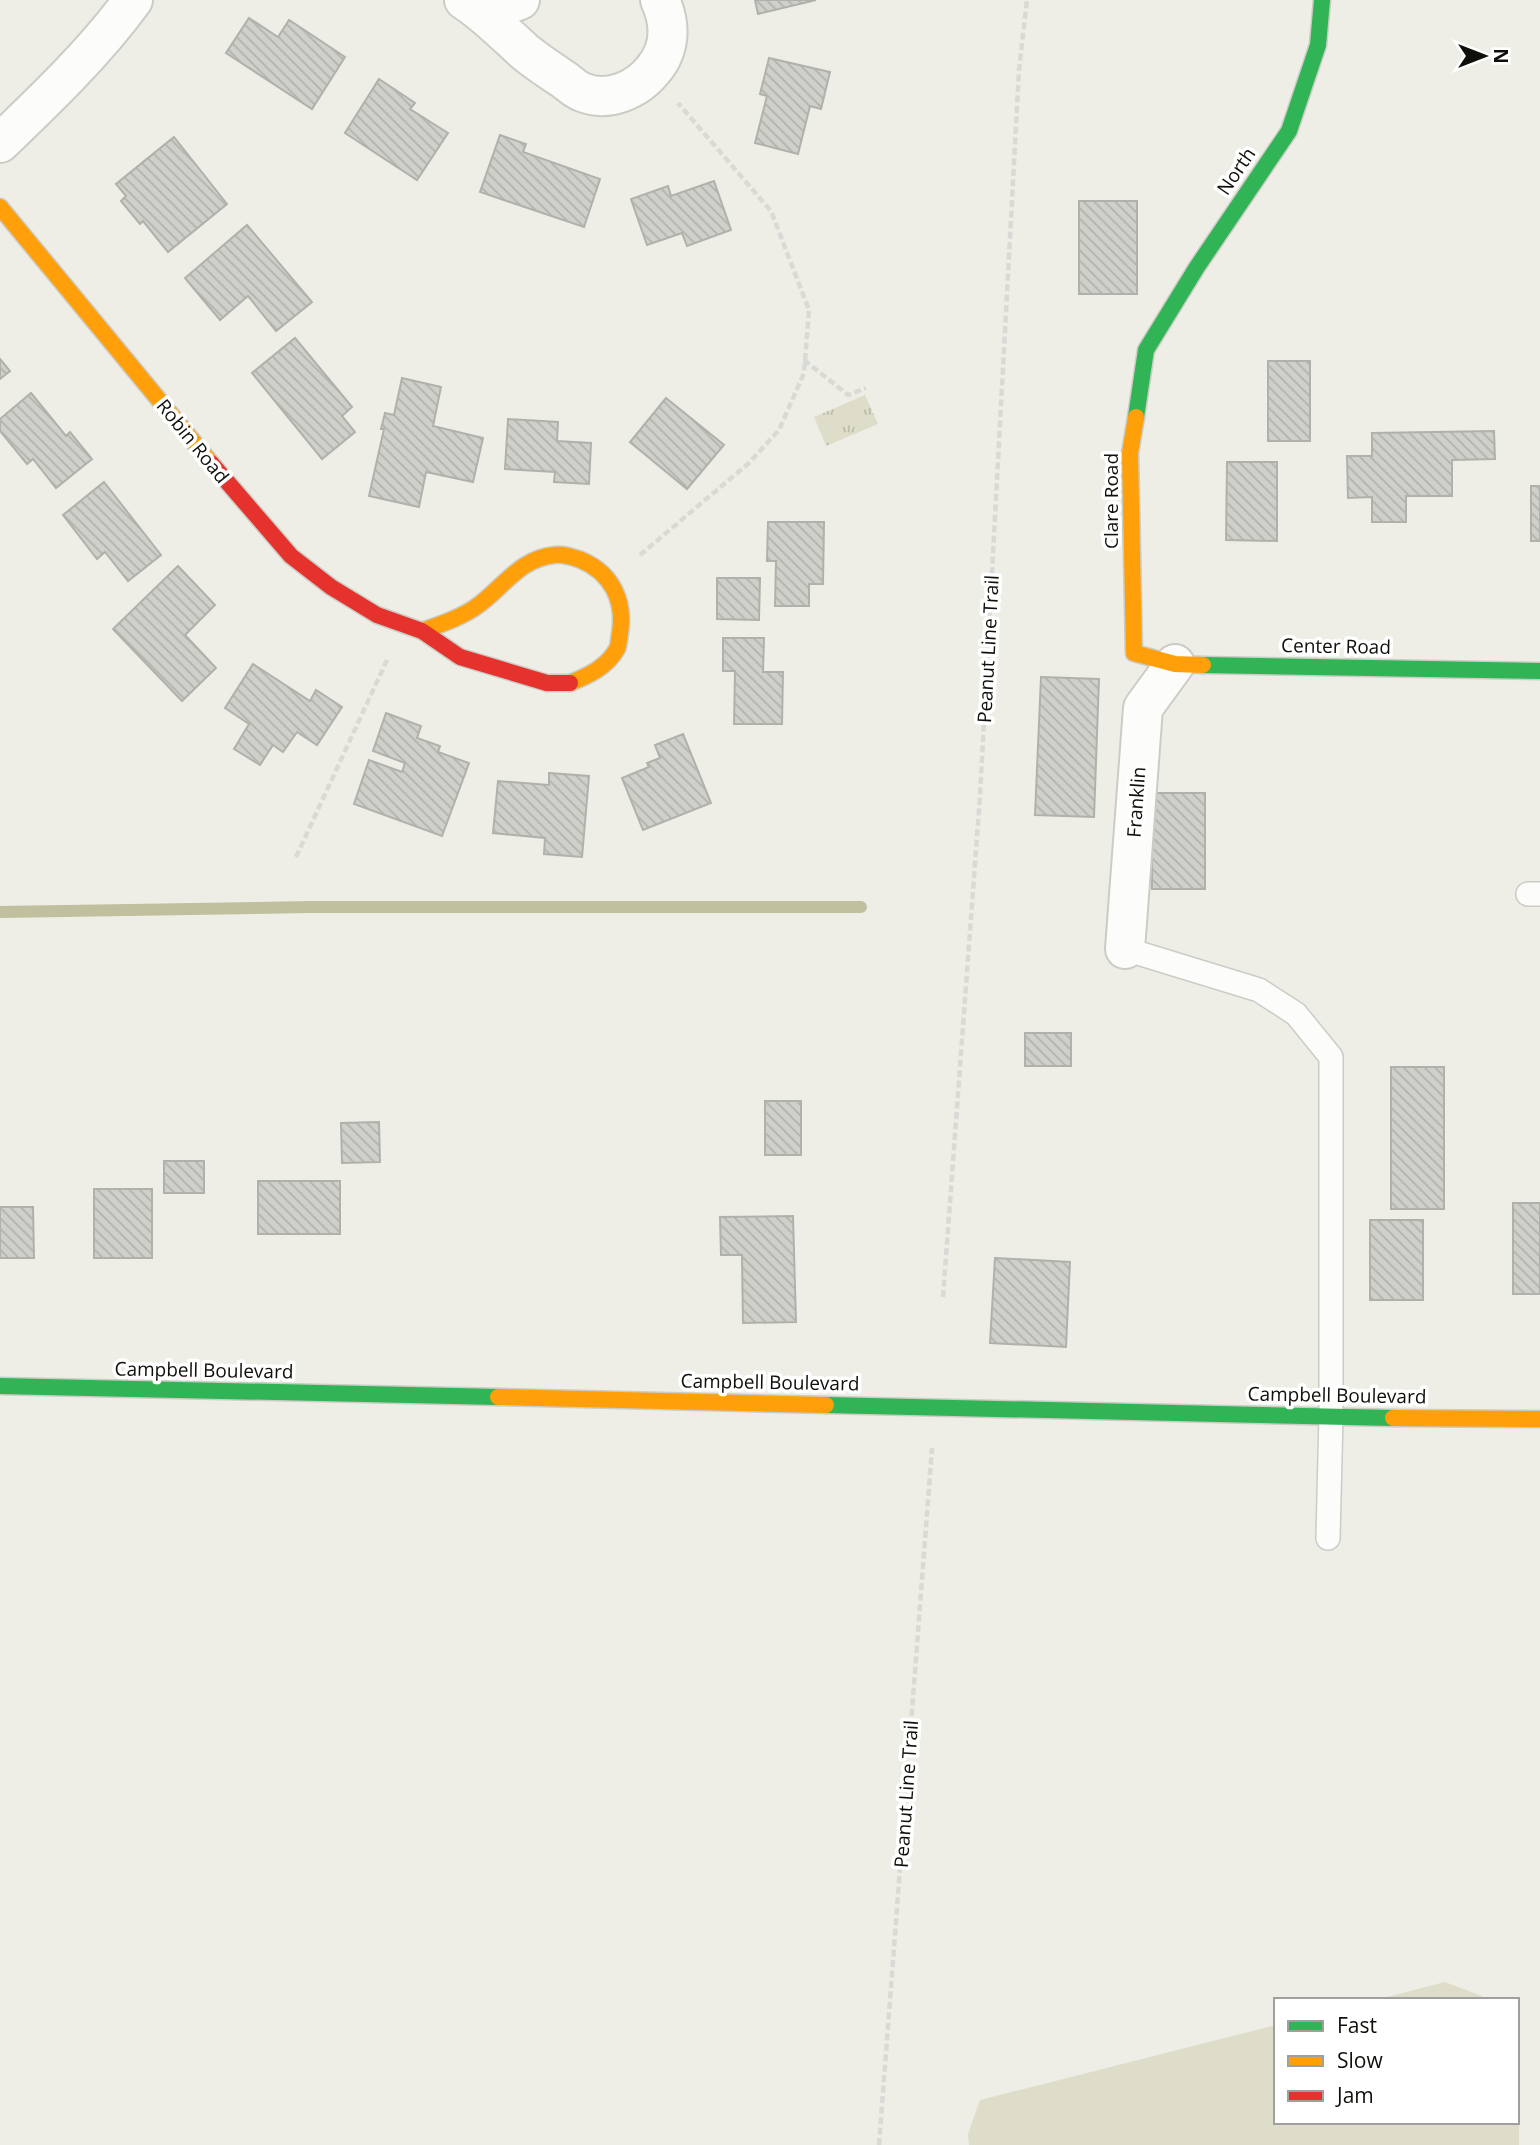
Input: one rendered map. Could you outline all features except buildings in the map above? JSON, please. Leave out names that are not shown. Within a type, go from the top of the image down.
[{"type":"street","points":[[0,143],[39,106],[114,26],[133,0]]},
{"type":"street","points":[[475,7],[520,0]]},
{"type":"street","points":[[475,7],[527,54],[582,92],[602,96],[618,94],[641,83],[652,72],[666,50],[668,17],[660,0]]},
{"type":"street","name":"North","points":[[1146,350],[1197,267],[1289,131],[1318,45],[1322,0]]},
{"type":"street","name":"Robin Road","points":[[0,207],[244,503],[291,556],[331,587],[377,615],[422,631],[460,657],[547,683],[570,683],[591,676],[618,648],[622,619],[619,599],[610,581]]},
{"type":"street","name":"Clare Road","points":[[1133,653],[1130,453],[1146,350]]},
{"type":"street","points":[[422,631],[479,606],[517,569],[535,559],[555,555],[570,556],[595,566],[610,581]]},
{"type":"street","name":"Center Road","points":[[1133,653],[1175,664],[1540,671]]},
{"type":"street","name":"Franklin","points":[[1125,949],[1143,708],[1175,664]]},
{"type":"street","name":"Campbell Boulevard","points":[[0,1386],[1540,1419]]},
{"type":"lane","points":[[1125,949],[1259,990],[1296,1014],[1331,1057],[1331,1416],[1328,1538]]},
{"type":"path","name":"Peanut Line Trail","points":[[943,1297],[981,796],[1019,71],[1027,0]]},
{"type":"path","points":[[610,581],[749,463],[779,430],[804,373],[808,310],[771,211],[652,72]]},
{"type":"path","points":[[804,360],[848,395],[866,388]]},
{"type":"path","points":[[296,857],[403,624]]},
{"type":"path","name":"Peanut Line Trail","points":[[879,2145],[932,1443]]},
{"type":"green space","points":[[865,395],[878,424],[826,446],[814,417]]},
{"type":"green space","points":[[1445,1982],[1487,1998],[1383,1998]]},
{"type":"green space","points":[[1274,2026],[1274,2124],[1519,2124],[1519,2145],[969,2145],[968,2134],[980,2100]]},
{"type":"waterway","points":[[0,912],[311,907],[861,907]]},
{"type":"traffic: fast","points":[[1136,417],[1146,350],[1197,267],[1289,131],[1318,45],[1322,0]]},
{"type":"traffic: fast","points":[[1203,665],[1540,671]]},
{"type":"traffic: fast","points":[[0,1386],[498,1397]]},
{"type":"traffic: fast","points":[[826,1405],[1393,1418]]},
{"type":"traffic: slow","points":[[0,207],[211,463]]},
{"type":"traffic: slow","points":[[1136,417],[1130,453],[1134,653],[1175,664],[1203,665]]},
{"type":"traffic: slow","points":[[422,631],[473,609],[532,561],[558,555],[581,560],[601,572],[614,589],[620,610],[620,633],[617,649],[608,661],[590,674],[570,683]]},
{"type":"traffic: slow","points":[[498,1397],[826,1405]]},
{"type":"traffic: slow","points":[[1393,1418],[1540,1419]]},
{"type":"traffic: jam","points":[[211,463],[291,556],[331,587],[377,615],[422,631],[460,657],[547,683],[570,683]]}]
